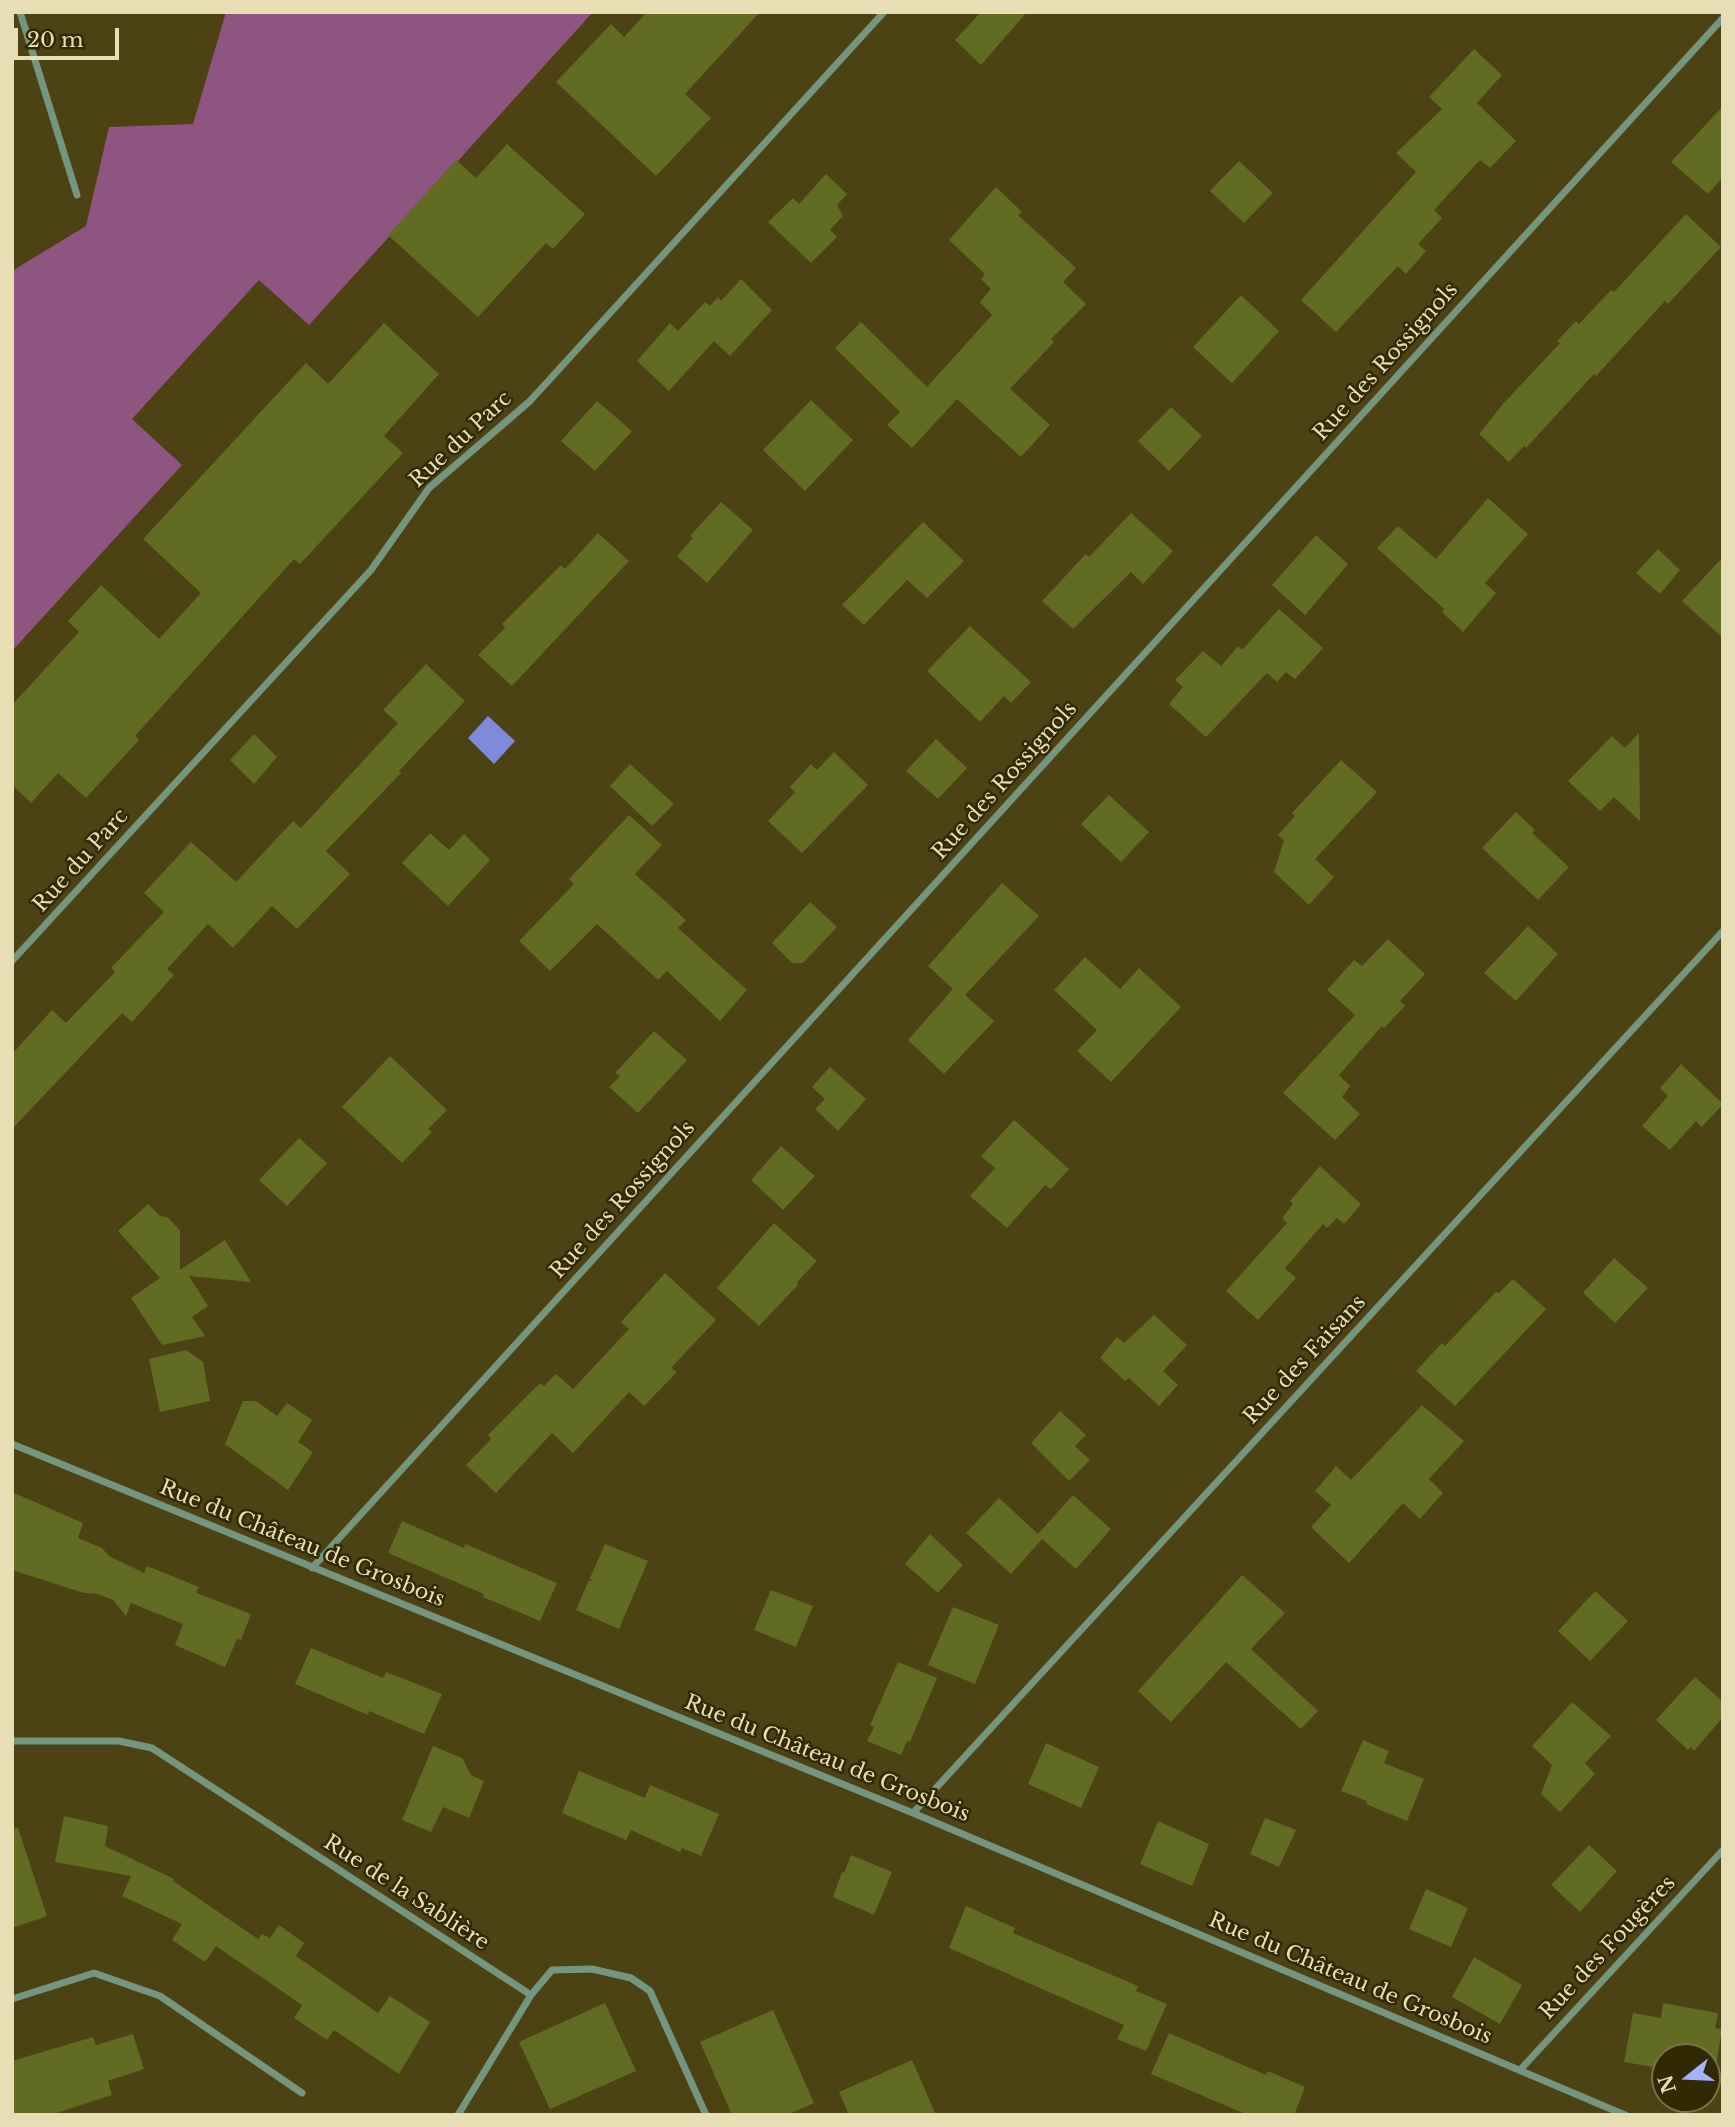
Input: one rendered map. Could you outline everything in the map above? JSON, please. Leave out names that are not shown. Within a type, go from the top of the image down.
[{"type":"street","points":[[20,12],[77,194]]},
{"type":"street","name":"Rue du Parc","points":[[12,961],[371,569],[429,488],[530,401],[884,12]]},
{"type":"street","name":"Rue des Rossignols","points":[[312,1567],[1723,18]]},
{"type":"street","name":"Rue des Faisans","points":[[913,1813],[1723,931]]},
{"type":"street","name":"Rue du Château de Grosbois","points":[[12,1444],[913,1813],[1625,2115]]},
{"type":"street","name":"Rue de la Sablière","points":[[12,1741],[120,1741],[152,1748],[531,1995]]},
{"type":"street","name":"Rue des Fougères","points":[[1520,2070],[1723,1850]]},
{"type":"street","points":[[458,2115],[531,1995],[552,1970],[592,1969],[631,1978],[650,1991],[706,2115]]},
{"type":"street","points":[[12,1999],[94,1973],[160,1996],[302,2093]]},
{"type":"shaded area","points":[[226,12],[593,12],[309,325],[259,280],[132,419],[182,465],[12,651],[12,271],[86,226],[109,127],[193,124]]},
{"type":"water","points":[[488,716],[515,741],[494,764],[468,738]]},
{"type":"building","points":[[647,12],[760,12],[685,94],[711,118],[656,176],[556,82],[611,24],[624,37]]},
{"type":"building","points":[[981,12],[1027,12],[981,65],[955,40]]},
{"type":"building","points":[[1474,49],[1502,75],[1477,103],[1516,141],[1490,168],[1480,160],[1434,210],[1442,218],[1418,244],[1426,251],[1406,274],[1398,266],[1336,332],[1301,300],[1416,172],[1396,153],[1442,109],[1429,97]]},
{"type":"building","points":[[1723,106],[1723,177],[1708,194],[1671,162]]},
{"type":"building","points":[[507,144],[585,214],[553,249],[546,243],[478,317],[388,235],[456,160],[476,178]]},
{"type":"building","points":[[1239,161],[1273,193],[1244,223],[1210,191]]},
{"type":"building","points":[[826,174],[847,194],[837,205],[843,216],[830,230],[837,237],[811,263],[768,222],[793,198],[799,204]]},
{"type":"building","points":[[996,187],[1022,212],[1018,215],[1076,268],[1063,282],[1086,304],[1051,339],[1054,342],[1010,389],[1050,425],[1021,457],[957,399],[912,448],[887,425],[900,412],[835,348],[861,322],[927,387],[992,315],[980,302],[991,289],[981,279],[985,274],[949,240]]},
{"type":"building","points":[[1686,214],[1721,247],[1668,304],[1665,301],[1596,376],[1594,374],[1526,448],[1524,446],[1509,462],[1479,434],[1560,343],[1557,341],[1576,321],[1579,324],[1611,290],[1614,292]]},
{"type":"building","points":[[741,279],[772,310],[730,356],[714,341],[669,391],[637,361],[670,323],[678,331],[705,302],[710,306],[718,297],[721,301]]},
{"type":"building","points":[[1241,295],[1279,331],[1232,383],[1193,347]]},
{"type":"building","points":[[384,323],[439,374],[384,436],[403,453],[300,564],[294,559],[135,736],[139,740],[86,798],[58,773],[31,803],[12,785],[12,705],[79,632],[68,621],[101,585],[159,639],[201,593],[143,539],[306,363],[328,384]]},
{"type":"building","points":[[811,400],[853,440],[805,491],[763,450]]},
{"type":"building","points":[[597,401],[632,431],[595,471],[561,441]]},
{"type":"building","points":[[1171,407],[1202,436],[1169,471],[1138,441]]},
{"type":"building","points":[[1488,498],[1528,534],[1485,583],[1496,593],[1463,632],[1442,612],[1444,609],[1377,548],[1398,526],[1436,559]]},
{"type":"building","points":[[721,502],[753,530],[707,583],[677,556],[693,538],[690,536]]},
{"type":"building","points":[[1131,513],[1173,551],[1143,584],[1131,572],[1073,629],[1042,601],[1086,554],[1089,557]]},
{"type":"building","points":[[923,522],[964,561],[927,598],[907,580],[864,625],[842,605]]},
{"type":"building","points":[[598,533],[629,561],[512,686],[478,655],[505,628],[502,624],[561,565],[565,569]]},
{"type":"building","points":[[1316,535],[1348,564],[1305,615],[1272,585]]},
{"type":"building","points":[[1658,549],[1680,570],[1660,594],[1636,573]]},
{"type":"building","points":[[1723,557],[1723,638],[1682,601]]},
{"type":"building","points":[[1279,609],[1323,648],[1295,679],[1286,672],[1277,682],[1267,673],[1206,737],[1169,704],[1183,687],[1175,680],[1203,651],[1221,666],[1238,646],[1242,650]]},
{"type":"building","points":[[970,626],[1031,682],[1011,703],[1004,696],[980,722],[927,671]]},
{"type":"building","points":[[426,664],[465,701],[326,851],[350,874],[297,929],[272,906],[233,948],[208,924],[167,969],[174,975],[132,1022],[122,1013],[12,1129],[12,1054],[52,1010],[66,1023],[115,972],[111,968],[164,912],[144,893],[191,842],[236,882],[293,821],[301,828],[398,723],[383,710]]},
{"type":"building","points":[[1639,733],[1640,821],[1614,797],[1600,811],[1568,781],[1612,736],[1625,748]]},
{"type":"building","points":[[254,734],[277,757],[254,784],[230,760]]},
{"type":"building","points":[[936,739],[967,768],[938,799],[906,771]]},
{"type":"building","points":[[834,752],[868,785],[802,853],[768,821],[795,792],[790,787],[811,764],[817,770]]},
{"type":"building","points":[[1341,760],[1377,792],[1315,859],[1334,877],[1309,905],[1274,872],[1284,840],[1278,835],[1295,816],[1292,813]]},
{"type":"building","points":[[630,764],[674,804],[652,826],[610,786]]},
{"type":"building","points":[[1109,795],[1149,832],[1121,862],[1081,824]]},
{"type":"building","points":[[1516,812],[1535,830],[1532,833],[1569,867],[1538,900],[1482,848]]},
{"type":"building","points":[[629,815],[662,845],[635,874],[686,920],[678,928],[747,990],[720,1021],[667,971],[658,980],[597,924],[550,971],[519,941],[574,884],[569,879]]},
{"type":"building","points":[[430,833],[449,850],[464,834],[490,860],[448,906],[402,863]]},
{"type":"building","points":[[1002,883],[1039,916],[965,995],[994,1021],[944,1074],[908,1040],[953,989],[928,966]]},
{"type":"building","points":[[810,902],[837,927],[803,963],[792,963],[772,943]]},
{"type":"building","points":[[1528,926],[1558,954],[1516,1001],[1484,973]]},
{"type":"building","points":[[1388,939],[1425,974],[1400,1001],[1405,1006],[1384,1028],[1382,1026],[1339,1075],[1350,1086],[1342,1097],[1360,1114],[1335,1140],[1283,1093],[1355,1015],[1327,990],[1354,960],[1362,966]]},
{"type":"building","points":[[1085,957],[1120,989],[1139,968],[1181,1007],[1111,1082],[1077,1051],[1097,1030],[1054,990]]},
{"type":"building","points":[[654,1031],[687,1060],[638,1113],[609,1087],[620,1076],[615,1073]]},
{"type":"building","points":[[390,1056],[447,1110],[428,1129],[432,1132],[402,1163],[342,1107]]},
{"type":"building","points":[[1681,1064],[1723,1104],[1702,1127],[1696,1121],[1670,1150],[1642,1126],[1668,1096],[1660,1088]]},
{"type":"building","points":[[830,1067],[866,1099],[838,1131],[815,1109],[825,1099],[812,1087]]},
{"type":"building","points":[[1014,1120],[1069,1169],[1051,1189],[1045,1185],[1007,1228],[970,1196],[995,1168],[981,1156]]},
{"type":"building","points":[[299,1138],[327,1163],[287,1206],[259,1180]]},
{"type":"building","points":[[781,1146],[815,1176],[783,1210],[751,1180]]},
{"type":"building","points":[[1320,1166],[1361,1204],[1344,1224],[1337,1218],[1327,1228],[1323,1224],[1285,1268],[1296,1278],[1258,1320],[1226,1291],[1287,1223],[1282,1218],[1293,1204],[1290,1201]]},
{"type":"building","points":[[148,1204],[180,1230],[180,1270],[225,1240],[251,1282],[189,1276],[208,1306],[192,1317],[205,1336],[162,1345],[131,1298],[160,1278],[118,1231]]},
{"type":"building","points":[[774,1223],[817,1261],[759,1326],[717,1288]]},
{"type":"building","points":[[1614,1258],[1648,1288],[1615,1323],[1583,1293]]},
{"type":"building","points":[[665,1273],[716,1320],[671,1368],[677,1372],[644,1406],[629,1392],[573,1453],[552,1433],[496,1493],[466,1465],[491,1439],[488,1435],[540,1383],[544,1386],[556,1374],[573,1389],[629,1329],[621,1322]]},
{"type":"building","points":[[1513,1279],[1546,1309],[1455,1406],[1416,1371],[1442,1343],[1445,1346],[1496,1292],[1499,1293]]},
{"type":"building","points":[[1154,1315],[1187,1345],[1163,1371],[1178,1385],[1159,1406],[1129,1378],[1125,1381],[1100,1358],[1117,1337],[1124,1343]]},
{"type":"building","points":[[186,1350],[203,1362],[210,1401],[160,1412],[149,1359]]},
{"type":"building","points":[[243,1401],[256,1401],[277,1416],[287,1403],[312,1420],[298,1442],[313,1452],[288,1490],[225,1444]]},
{"type":"building","points":[[1422,1405],[1464,1441],[1429,1479],[1443,1493],[1420,1519],[1403,1503],[1349,1563],[1311,1527],[1331,1505],[1315,1491],[1336,1466],[1351,1480]]},
{"type":"building","points":[[1060,1411],[1086,1435],[1075,1446],[1090,1460],[1069,1481],[1031,1443]]},
{"type":"building","points":[[12,1492],[83,1523],[78,1538],[102,1548],[109,1556],[144,1573],[147,1566],[199,1587],[196,1593],[251,1614],[241,1640],[237,1639],[225,1667],[175,1645],[183,1624],[131,1603],[126,1616],[113,1600],[12,1570]]},
{"type":"building","points":[[1073,1495],[1111,1529],[1076,1569],[1042,1539],[1011,1574],[966,1533],[999,1498],[1038,1534]]},
{"type":"building","points":[[402,1521],[557,1583],[540,1621],[388,1553]]},
{"type":"building","points":[[930,1534],[963,1565],[938,1593],[905,1564]]},
{"type":"building","points":[[605,1544],[648,1561],[619,1629],[576,1610],[589,1580],[593,1582],[590,1578]]},
{"type":"building","points":[[1242,1575],[1285,1613],[1251,1649],[1318,1711],[1301,1729],[1226,1662],[1171,1722],[1138,1691]]},
{"type":"building","points":[[771,1590],[813,1606],[796,1647],[754,1630]]},
{"type":"building","points":[[1595,1591],[1628,1621],[1590,1661],[1558,1631]]},
{"type":"building","points":[[953,1607],[999,1625],[975,1684],[928,1665]]},
{"type":"building","points":[[311,1648],[383,1678],[386,1672],[442,1694],[424,1734],[369,1711],[368,1715],[295,1684]]},
{"type":"building","points":[[898,1662],[937,1678],[910,1742],[907,1741],[901,1755],[867,1741],[874,1727],[870,1725]]},
{"type":"building","points":[[1695,1677],[1723,1702],[1723,1717],[1694,1751],[1691,1747],[1688,1750],[1656,1720]]},
{"type":"building","points":[[1572,1702],[1611,1736],[1585,1763],[1595,1774],[1560,1812],[1541,1794],[1552,1765],[1532,1746]]},
{"type":"building","points":[[1363,1740],[1389,1751],[1384,1763],[1424,1779],[1407,1821],[1341,1791]]},
{"type":"building","points":[[1046,1743],[1099,1767],[1081,1808],[1028,1784]]},
{"type":"building","points":[[433,1746],[462,1758],[471,1775],[484,1781],[469,1818],[443,1807],[431,1832],[402,1820]]},
{"type":"building","points":[[579,1771],[645,1798],[650,1785],[719,1814],[701,1856],[682,1848],[680,1852],[631,1830],[626,1840],[562,1813]]},
{"type":"building","points":[[64,1816],[108,1826],[105,1846],[174,1879],[173,1881],[258,1939],[262,1934],[270,1938],[279,1925],[304,1943],[296,1956],[378,2013],[390,1996],[430,2022],[399,2074],[334,2030],[327,2040],[294,2018],[302,2005],[216,1946],[205,1962],[172,1940],[182,1924],[122,1896],[131,1876],[55,1862]]},
{"type":"building","points":[[1265,1818],[1296,1830],[1279,1867],[1250,1854]]},
{"type":"building","points":[[1158,1821],[1209,1844],[1192,1886],[1140,1864]]},
{"type":"building","points":[[18,1828],[47,1916],[12,1928],[12,1829]]},
{"type":"building","points":[[1589,1845],[1617,1871],[1580,1912],[1551,1885]]},
{"type":"building","points":[[851,1855],[892,1872],[874,1915],[833,1897]]},
{"type":"building","points":[[1426,1889],[1468,1908],[1451,1947],[1409,1929]]},
{"type":"building","points":[[966,1906],[1015,1928],[1013,1933],[1138,1986],[1136,1991],[1167,2004],[1146,2051],[1117,2039],[1124,2025],[949,1948]]},
{"type":"building","points":[[1474,1957],[1522,1985],[1500,2024],[1452,1997]]},
{"type":"building","points":[[605,2003],[636,2071],[550,2109],[519,2042]]},
{"type":"building","points":[[1663,2003],[1718,2013],[1715,2028],[1722,2029],[1720,2043],[1651,2043],[1651,2067],[1624,2062],[1633,2013],[1661,2018]]},
{"type":"building","points":[[773,2010],[814,2103],[787,2115],[732,2115],[700,2042]]},
{"type":"building","points":[[1169,2033],[1266,2075],[1268,2071],[1305,2087],[1294,2115],[1248,2115],[1151,2074]]},
{"type":"building","points":[[133,2034],[144,2069],[108,2081],[112,2095],[50,2115],[12,2115],[12,2061],[93,2037],[96,2045]]},
{"type":"building","points":[[912,2060],[936,2115],[849,2115],[839,2092]]}]
